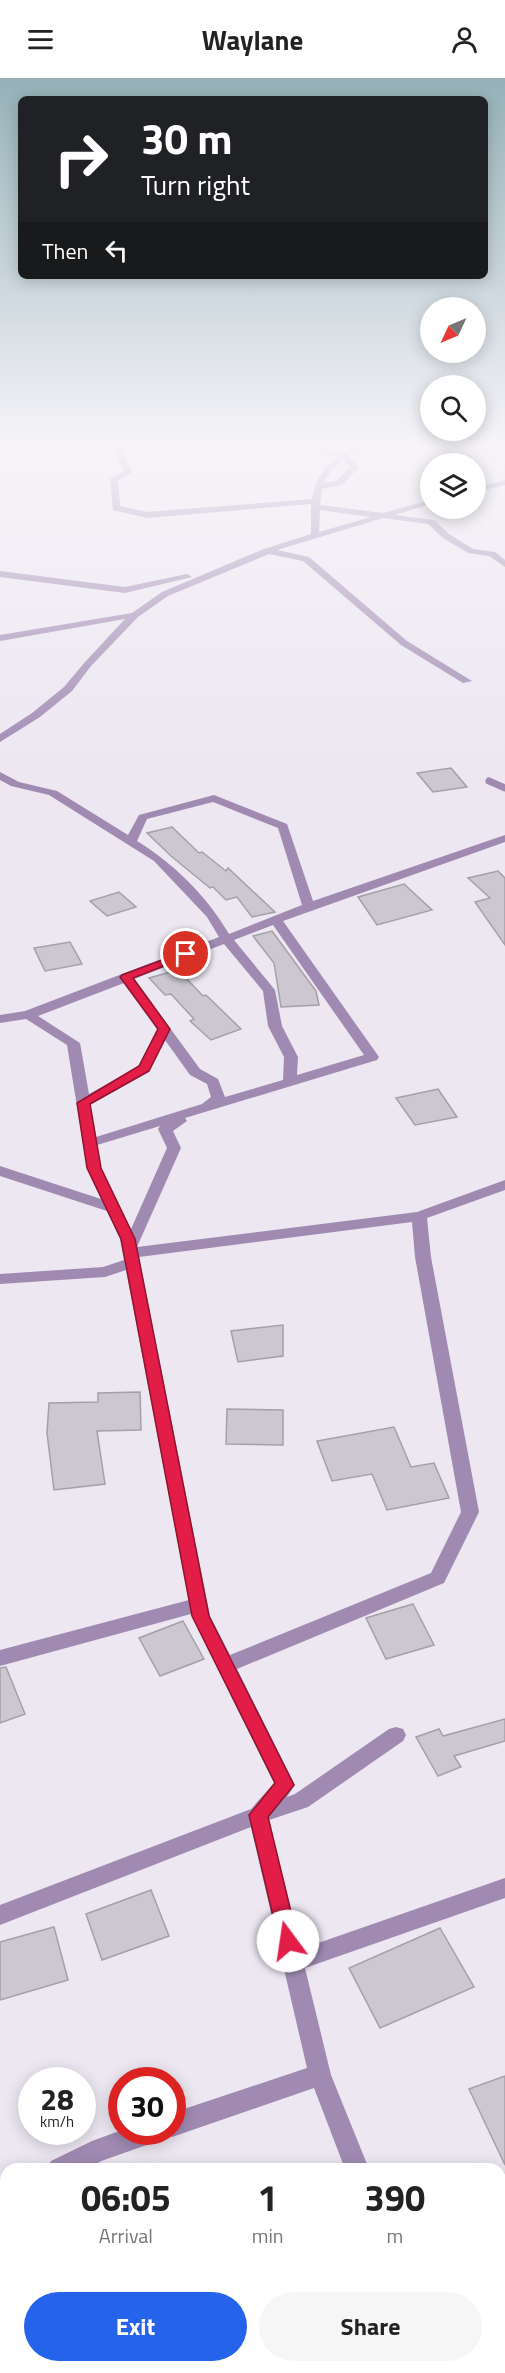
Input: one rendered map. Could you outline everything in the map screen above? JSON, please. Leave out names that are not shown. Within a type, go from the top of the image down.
[{"type":"street","points":[[0,739],[36,715],[68,689],[88,664],[135,615],[165,594],[270,550]]},
{"type":"street","points":[[470,550],[492,554],[505,564]]},
{"type":"street","points":[[267,551],[306,559],[404,643],[467,681]]},
{"type":"street","points":[[0,574],[125,590],[219,570]]},
{"type":"street","points":[[0,639],[135,615]]},
{"type":"street","points":[[0,775],[15,784],[53,793],[158,858],[212,915],[226,939],[269,990],[275,1026],[291,1057],[290,1082]]},
{"type":"street","points":[[130,842],[143,818],[214,798],[283,826],[309,907]]},
{"type":"street","points":[[0,1019],[28,1015],[309,907],[505,838]]},
{"type":"street","points":[[90,1143],[372,1057],[276,920]]},
{"type":"street","points":[[126,977],[195,1072],[213,1082],[218,1098],[207,1107],[165,1129],[174,1148],[131,1254]]},
{"type":"street","points":[[28,1015],[73,1043],[94,1168],[114,1208],[131,1254],[201,1616],[285,1785],[258,1815]]},
{"type":"street","points":[[83,1103],[144,1069],[164,1029]]},
{"type":"street","points":[[0,1171],[114,1208]]},
{"type":"street","points":[[0,1278],[105,1272],[131,1254],[418,1216],[505,1185]]},
{"type":"street","points":[[226,1665],[438,1578],[470,1512],[423,1257],[418,1216]]},
{"type":"street","points":[[0,1658],[198,1605]]},
{"type":"street","points":[[0,1915],[258,1815],[302,1801],[396,1735]]},
{"type":"street","points":[[258,1815],[320,2075],[355,2163]]},
{"type":"street","points":[[293,1962],[505,1888]]},
{"type":"street","points":[[186,2120],[320,2075]]},
{"type":"street","points":[[71,2163],[112,2145]]},
{"type":"lane","points":[[489,781],[505,788]]},
{"type":"building","points":[[451,768],[467,787],[433,792],[417,773]]},
{"type":"building","points":[[172,827],[199,853],[202,852],[226,871],[228,868],[275,912],[252,917],[237,897],[226,900],[213,887],[210,888],[171,856],[147,833]]},
{"type":"building","points":[[498,871],[505,878],[505,945],[475,902],[490,898],[468,878]]},
{"type":"building","points":[[404,884],[432,910],[377,925],[358,897]]},
{"type":"building","points":[[119,892],[136,907],[107,916],[90,901]]},
{"type":"building","points":[[272,931],[316,991],[319,1005],[281,1007],[274,963],[253,936]]},
{"type":"building","points":[[70,942],[82,964],[45,971],[34,948]]},
{"type":"building","points":[[178,970],[203,996],[206,995],[241,1029],[211,1040],[190,1021],[194,1019],[171,994],[165,995],[149,978]]},
{"type":"building","points":[[438,1089],[457,1117],[415,1125],[396,1098]]},
{"type":"building","points":[[283,1325],[283,1356],[238,1362],[231,1331]]},
{"type":"building","points":[[140,1392],[141,1430],[97,1431],[105,1484],[54,1490],[47,1433],[49,1403],[98,1402],[98,1393]]},
{"type":"building","points":[[227,1409],[283,1410],[283,1445],[226,1444]]},
{"type":"building","points":[[394,1427],[411,1467],[434,1463],[449,1498],[387,1510],[372,1474],[332,1481],[317,1441]]},
{"type":"building","points":[[413,1604],[434,1645],[386,1659],[366,1618]]},
{"type":"building","points":[[183,1621],[204,1659],[160,1676],[139,1638]]},
{"type":"building","points":[[6,1667],[25,1714],[0,1723],[0,1668]]},
{"type":"building","points":[[505,1719],[505,1741],[454,1756],[461,1767],[438,1776],[416,1737],[439,1729],[443,1736]]},
{"type":"building","points":[[151,1890],[169,1936],[102,1960],[86,1914]]},
{"type":"building","points":[[54,1927],[68,1980],[0,2000],[0,1942]]},
{"type":"building","points":[[440,1928],[474,1987],[380,2028],[349,1968]]},
{"type":"building","points":[[505,2076],[505,2163],[504,2163],[469,2089]]},
{"type":"route","points":[[186,954],[126,977],[164,1029],[144,1069],[83,1103],[94,1168],[128,1239],[201,1616],[285,1785],[258,1815],[288,1941]]}]
